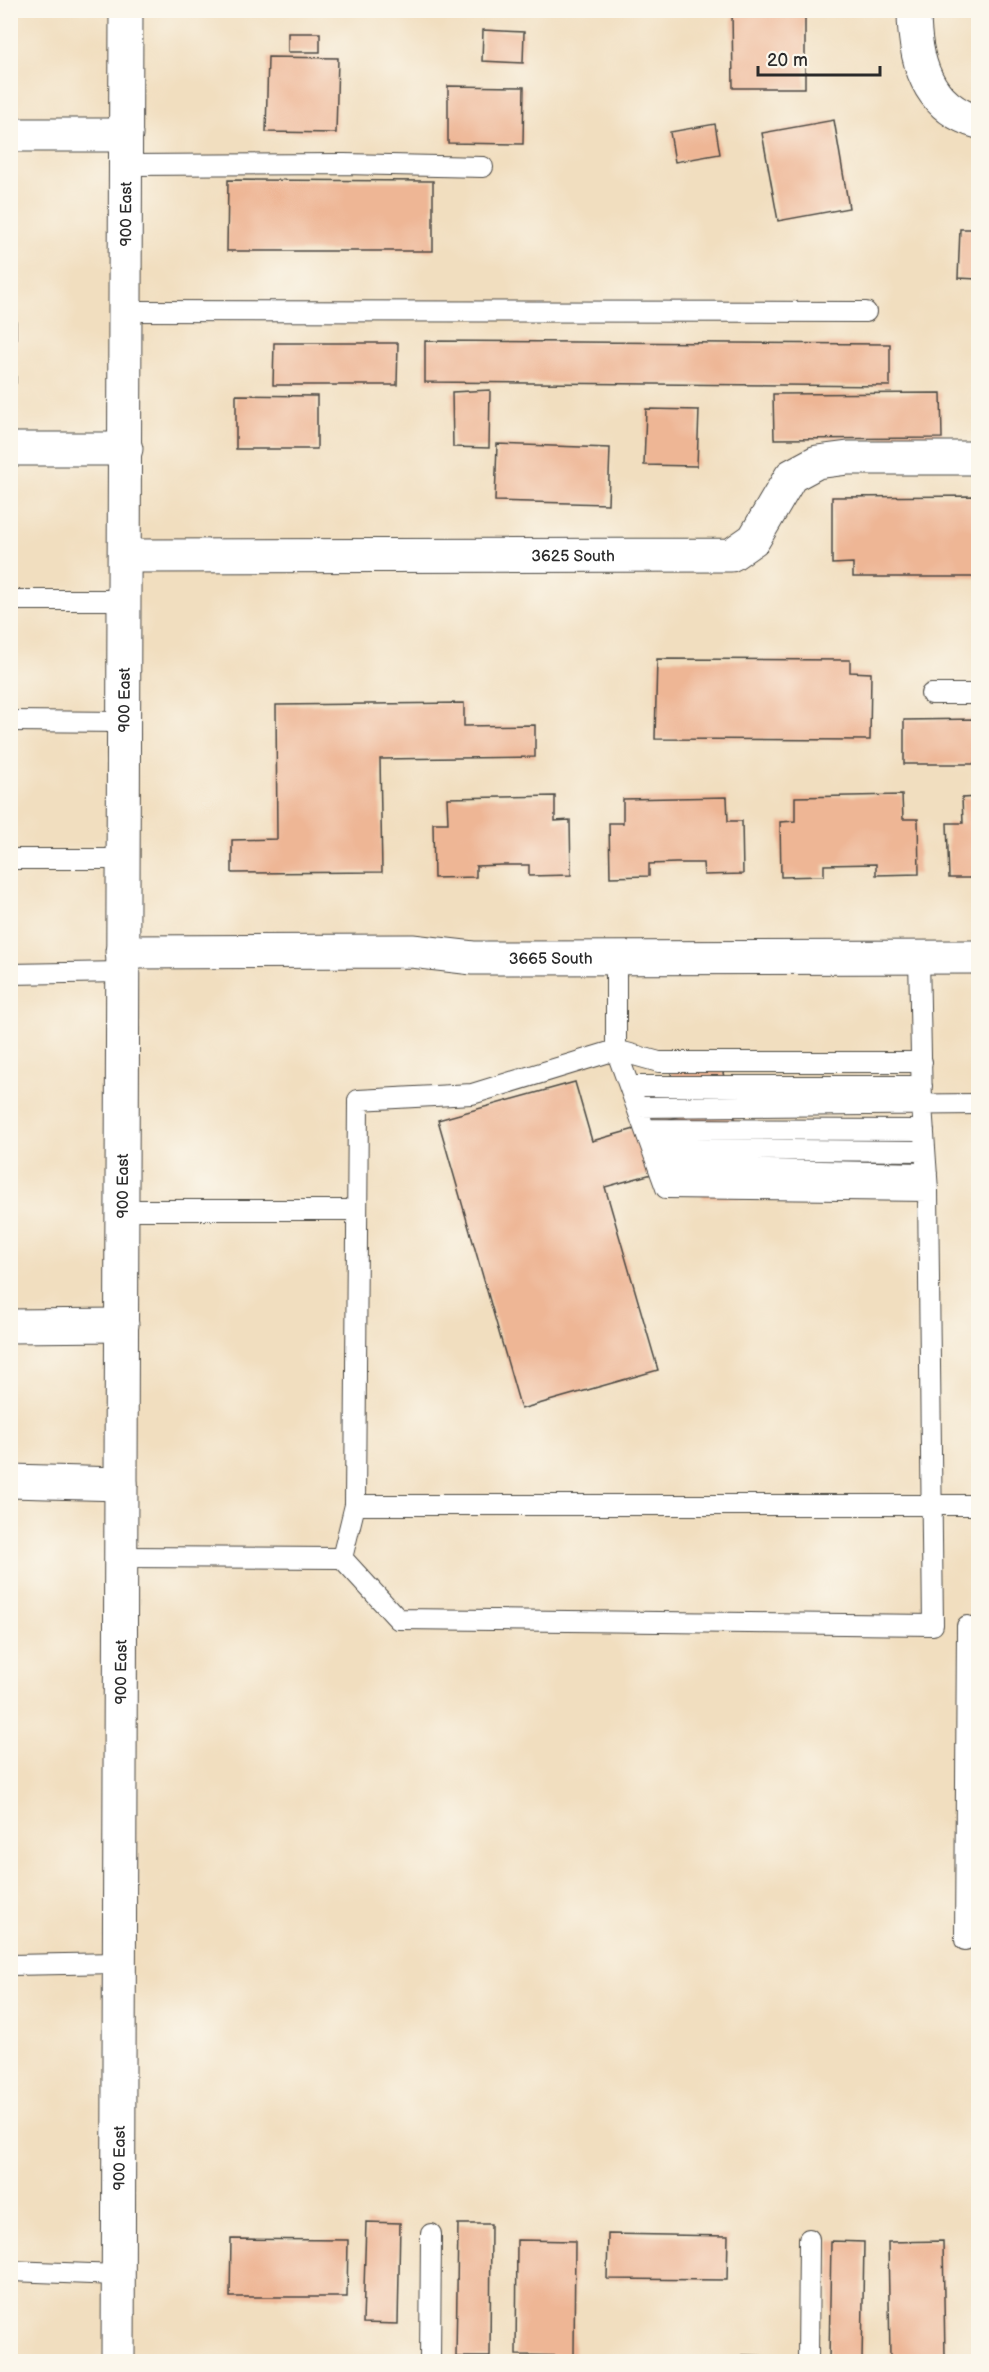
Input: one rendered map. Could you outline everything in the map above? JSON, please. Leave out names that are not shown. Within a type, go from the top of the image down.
[{"type":"street","name":"900 East","points":[[118,2361],[126,10]]},
{"type":"street","points":[[914,10],[918,59],[932,91],[943,104],[957,114],[978,122]]},
{"type":"street","points":[[10,135],[126,150]]},
{"type":"street","points":[[10,449],[126,449]]},
{"type":"street","name":"3625 South","points":[[125,556],[731,555],[753,539],[791,476],[817,462],[848,458],[978,458]]},
{"type":"street","name":"3665 South","points":[[122,962],[412,951],[473,957],[978,957]]},
{"type":"street","points":[[10,1326],[122,1325]]},
{"type":"street","points":[[10,1481],[121,1484]]},
{"type":"lane","points":[[126,150],[344,164],[483,166]]},
{"type":"lane","points":[[125,311],[866,312]]},
{"type":"lane","points":[[10,600],[125,600]]},
{"type":"lane","points":[[932,694],[978,694]]},
{"type":"lane","points":[[10,721],[124,722]]},
{"type":"lane","points":[[10,859],[123,859]]},
{"type":"lane","points":[[919,957],[922,1095],[927,1182],[933,1625]]},
{"type":"lane","points":[[616,958],[616,1050],[659,1168],[927,1182]]},
{"type":"lane","points":[[10,974],[122,962]]},
{"type":"lane","points":[[342,1558],[355,1505],[358,1100],[472,1094],[616,1050],[659,1062],[922,1062]]},
{"type":"lane","points":[[629,1086],[922,1095],[978,1104]]},
{"type":"lane","points":[[637,1107],[922,1095]]},
{"type":"lane","points":[[645,1129],[924,1130]]},
{"type":"lane","points":[[652,1149],[925,1151]]},
{"type":"lane","points":[[122,1210],[357,1210]]},
{"type":"lane","points":[[355,1505],[978,1505]]},
{"type":"lane","points":[[120,1557],[342,1558],[398,1619],[973,1626],[964,1940]]},
{"type":"lane","points":[[10,1965],[119,1963]]},
{"type":"lane","points":[[430,2361],[431,2234]]},
{"type":"lane","points":[[808,2361],[809,2239]]},
{"type":"lane","points":[[10,2271],[118,2275]]},
{"type":"building","points":[[732,10],[805,10],[805,88],[733,88]]},
{"type":"building","points":[[483,30],[524,32],[523,63],[482,61]]},
{"type":"building","points":[[288,33],[320,33],[320,52],[288,52]]},
{"type":"building","points":[[268,57],[338,58],[336,133],[266,132]]},
{"type":"building","points":[[448,86],[524,87],[523,144],[448,143]]},
{"type":"building","points":[[834,120],[849,208],[778,221],[762,133]]},
{"type":"building","points":[[715,124],[720,154],[675,162],[670,132]]},
{"type":"building","points":[[228,180],[433,181],[433,251],[227,251]]},
{"type":"building","points":[[10,200],[16,200],[15,261],[10,261]]},
{"type":"building","points":[[960,229],[978,229],[978,279],[958,278]]},
{"type":"building","points":[[10,322],[16,322],[16,383],[10,383]]},
{"type":"building","points":[[425,341],[890,344],[890,386],[425,382]]},
{"type":"building","points":[[274,343],[398,343],[397,385],[273,385]]},
{"type":"building","points":[[490,390],[489,448],[453,447],[452,392]]},
{"type":"building","points":[[941,393],[942,438],[774,439],[773,394]]},
{"type":"building","points":[[236,395],[317,396],[317,449],[236,449]]},
{"type":"building","points":[[646,409],[699,410],[697,466],[644,465]]},
{"type":"building","points":[[497,444],[610,448],[608,504],[495,501]]},
{"type":"building","points":[[978,496],[978,577],[853,577],[853,563],[832,564],[832,497]]},
{"type":"building","points":[[657,659],[850,660],[850,672],[871,673],[870,740],[655,739]]},
{"type":"building","points":[[464,703],[464,726],[535,725],[535,757],[380,759],[382,872],[232,873],[232,840],[277,839],[276,705]]},
{"type":"building","points":[[978,719],[978,764],[904,764],[904,720]]},
{"type":"building","points":[[902,795],[903,819],[918,819],[919,874],[876,875],[876,864],[824,865],[824,876],[781,877],[780,822],[795,821],[795,797]]},
{"type":"building","points":[[555,796],[555,821],[570,820],[571,875],[529,876],[529,865],[502,865],[476,866],[476,877],[434,878],[433,823],[448,823],[447,798]]},
{"type":"building","points":[[727,797],[728,821],[742,821],[743,874],[704,875],[703,863],[676,863],[649,864],[649,876],[610,877],[609,823],[623,823],[623,799]]},
{"type":"building","points":[[978,797],[978,878],[949,878],[947,823],[963,823],[962,798]]},
{"type":"building","points":[[670,1069],[722,1069],[756,1198],[703,1198],[695,1162],[605,1187],[658,1370],[521,1409],[438,1120],[575,1082],[592,1141],[681,1116]]},
{"type":"building","points":[[366,2222],[400,2223],[398,2324],[363,2323]]},
{"type":"building","points":[[458,2224],[491,2224],[490,2357],[456,2357]]},
{"type":"building","points":[[608,2234],[728,2236],[727,2280],[607,2279]]},
{"type":"building","points":[[231,2239],[348,2240],[347,2297],[230,2297]]},
{"type":"building","points":[[517,2240],[575,2241],[574,2356],[516,2355]]},
{"type":"building","points":[[831,2241],[864,2242],[862,2361],[829,2361]]},
{"type":"building","points":[[943,2241],[945,2356],[890,2357],[888,2242]]},
{"type":"building","points":[[742,2355],[775,2356],[775,2361],[742,2361]]}]
